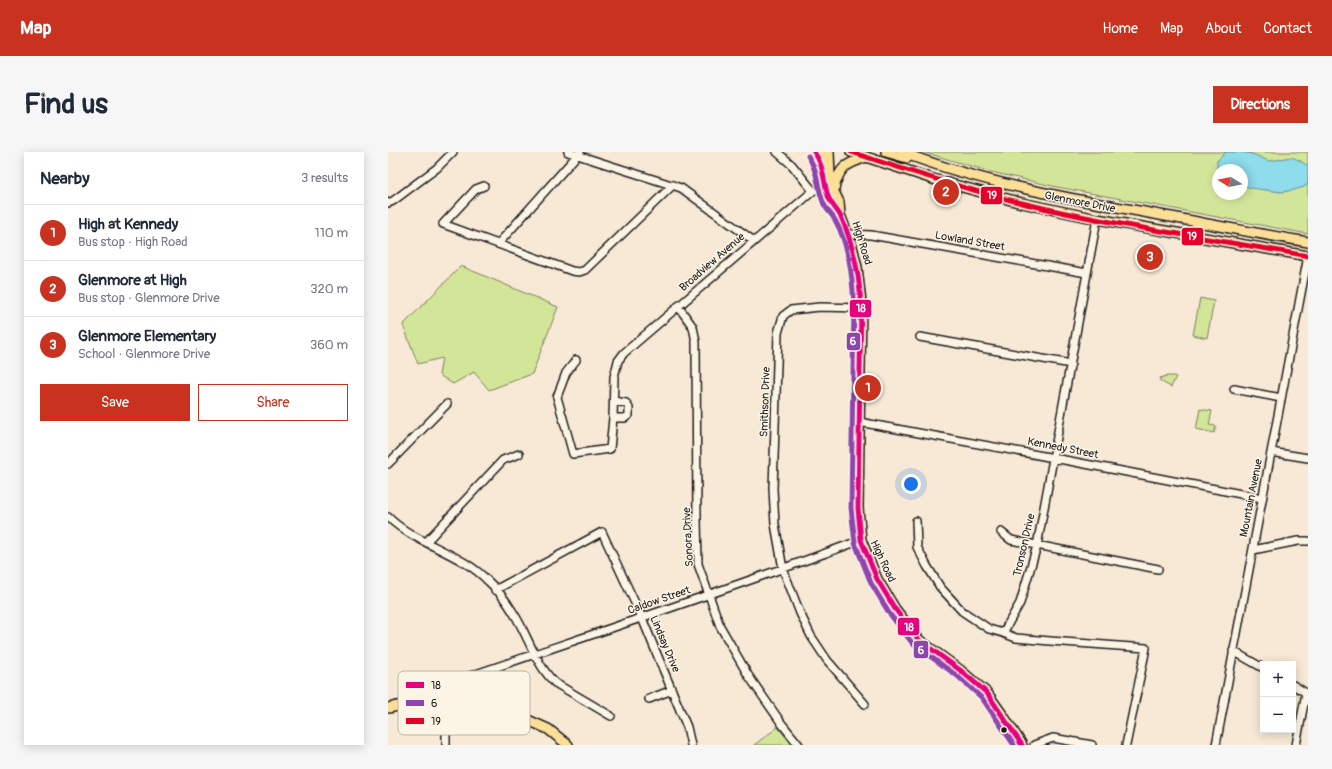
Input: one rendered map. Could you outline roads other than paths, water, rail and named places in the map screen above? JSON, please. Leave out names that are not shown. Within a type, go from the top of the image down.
[{"type":"main road","points":[[814,152],[822,163]]},
{"type":"main road","name":"High Road","points":[[822,152],[822,163],[827,193],[831,204],[840,215],[848,234],[858,267],[860,285],[861,308],[858,508],[861,540],[876,579],[919,640],[960,670],[987,693],[1022,745]]},
{"type":"main road","name":"High Road","points":[[829,152],[830,176],[833,190],[839,202],[840,215]]},
{"type":"main road","name":"Glenmore Drive","points":[[851,152],[936,180],[1001,197],[1097,219],[1308,256]]},
{"type":"main road","points":[[886,152],[932,164]]},
{"type":"main road","name":"Glenmore Drive","points":[[901,152],[932,164],[1006,184],[1065,197],[1308,242]]},
{"type":"main road","points":[[833,190],[836,180],[843,167],[866,157]]},
{"type":"main road","points":[[388,708],[398,706]]},
{"type":"main road","points":[[530,721],[548,729],[568,745]]},
{"type":"street","points":[[388,203],[393,201],[436,168],[453,152]]},
{"type":"street","points":[[568,152],[579,153],[681,188],[754,241]]},
{"type":"street","name":"Broadview Avenue","points":[[576,360],[566,373],[557,397],[573,454],[610,449],[614,401],[614,377],[618,361],[624,353],[813,191],[792,165],[776,152]]},
{"type":"street","points":[[498,244],[579,153]]},
{"type":"street","points":[[484,186],[476,189],[443,224],[551,264],[580,272],[585,270],[673,185]]},
{"type":"street","name":"Tronson Drive","points":[[1003,633],[1020,603],[1037,546],[1097,219]]},
{"type":"street","name":"Lowland Street","points":[[848,234],[871,235],[1087,274]]},
{"type":"street","name":"Mountain Avenue","points":[[1216,745],[1308,256]]},
{"type":"street","name":"Sonora Drive","points":[[678,306],[693,327],[696,342],[698,564],[720,626],[748,675],[782,724],[799,745]]},
{"type":"street","name":"Smithson Drive","points":[[861,308],[820,307],[791,310],[783,316],[778,333],[773,489],[775,524],[783,569],[800,613],[811,636],[827,660],[865,704]]},
{"type":"street","points":[[920,337],[1071,364]]},
{"type":"street","points":[[1234,389],[1281,398]]},
{"type":"street","points":[[613,418],[625,418],[628,415],[629,408],[626,403],[614,401]]},
{"type":"street","points":[[388,464],[447,404]]},
{"type":"street","name":"Kennedy Street","points":[[859,422],[1262,498]]},
{"type":"street","points":[[1271,452],[1308,458]]},
{"type":"street","points":[[426,542],[504,460],[519,454]]},
{"type":"street","points":[[388,517],[415,537],[464,562],[488,581],[513,612],[534,654],[548,676],[555,683],[611,716]]},
{"type":"street","points":[[916,521],[917,547],[940,587],[962,611],[989,629],[1016,638],[1146,648],[1126,745]]},
{"type":"street","name":"Lindsay Drive","points":[[495,590],[602,532],[642,618],[687,727],[691,745]]},
{"type":"street","points":[[1001,532],[1011,540],[1158,569]]},
{"type":"street","name":"Caldow Street","points":[[484,671],[783,569],[861,540]]},
{"type":"street","points":[[1252,550],[1298,541],[1308,541]]},
{"type":"street","points":[[1233,651],[1260,666]]},
{"type":"street","points":[[1296,687],[1306,693],[1296,745]]},
{"type":"street","points":[[649,699],[672,690]]},
{"type":"street","points":[[1034,745],[1053,738],[1092,745]]},
{"type":"water","points":[[1226,152],[1248,153],[1268,161],[1289,158],[1296,159],[1308,166],[1308,184],[1294,190],[1281,192],[1250,188],[1248,187],[1248,164],[1217,164],[1217,161]]},
{"type":"place","name":"Glenmore at High","points":[[946,192]]},
{"type":"place","name":"Glenmore Elementary","points":[[1150,257]]},
{"type":"place","name":"High at Kennedy","points":[[868,388]]}]
